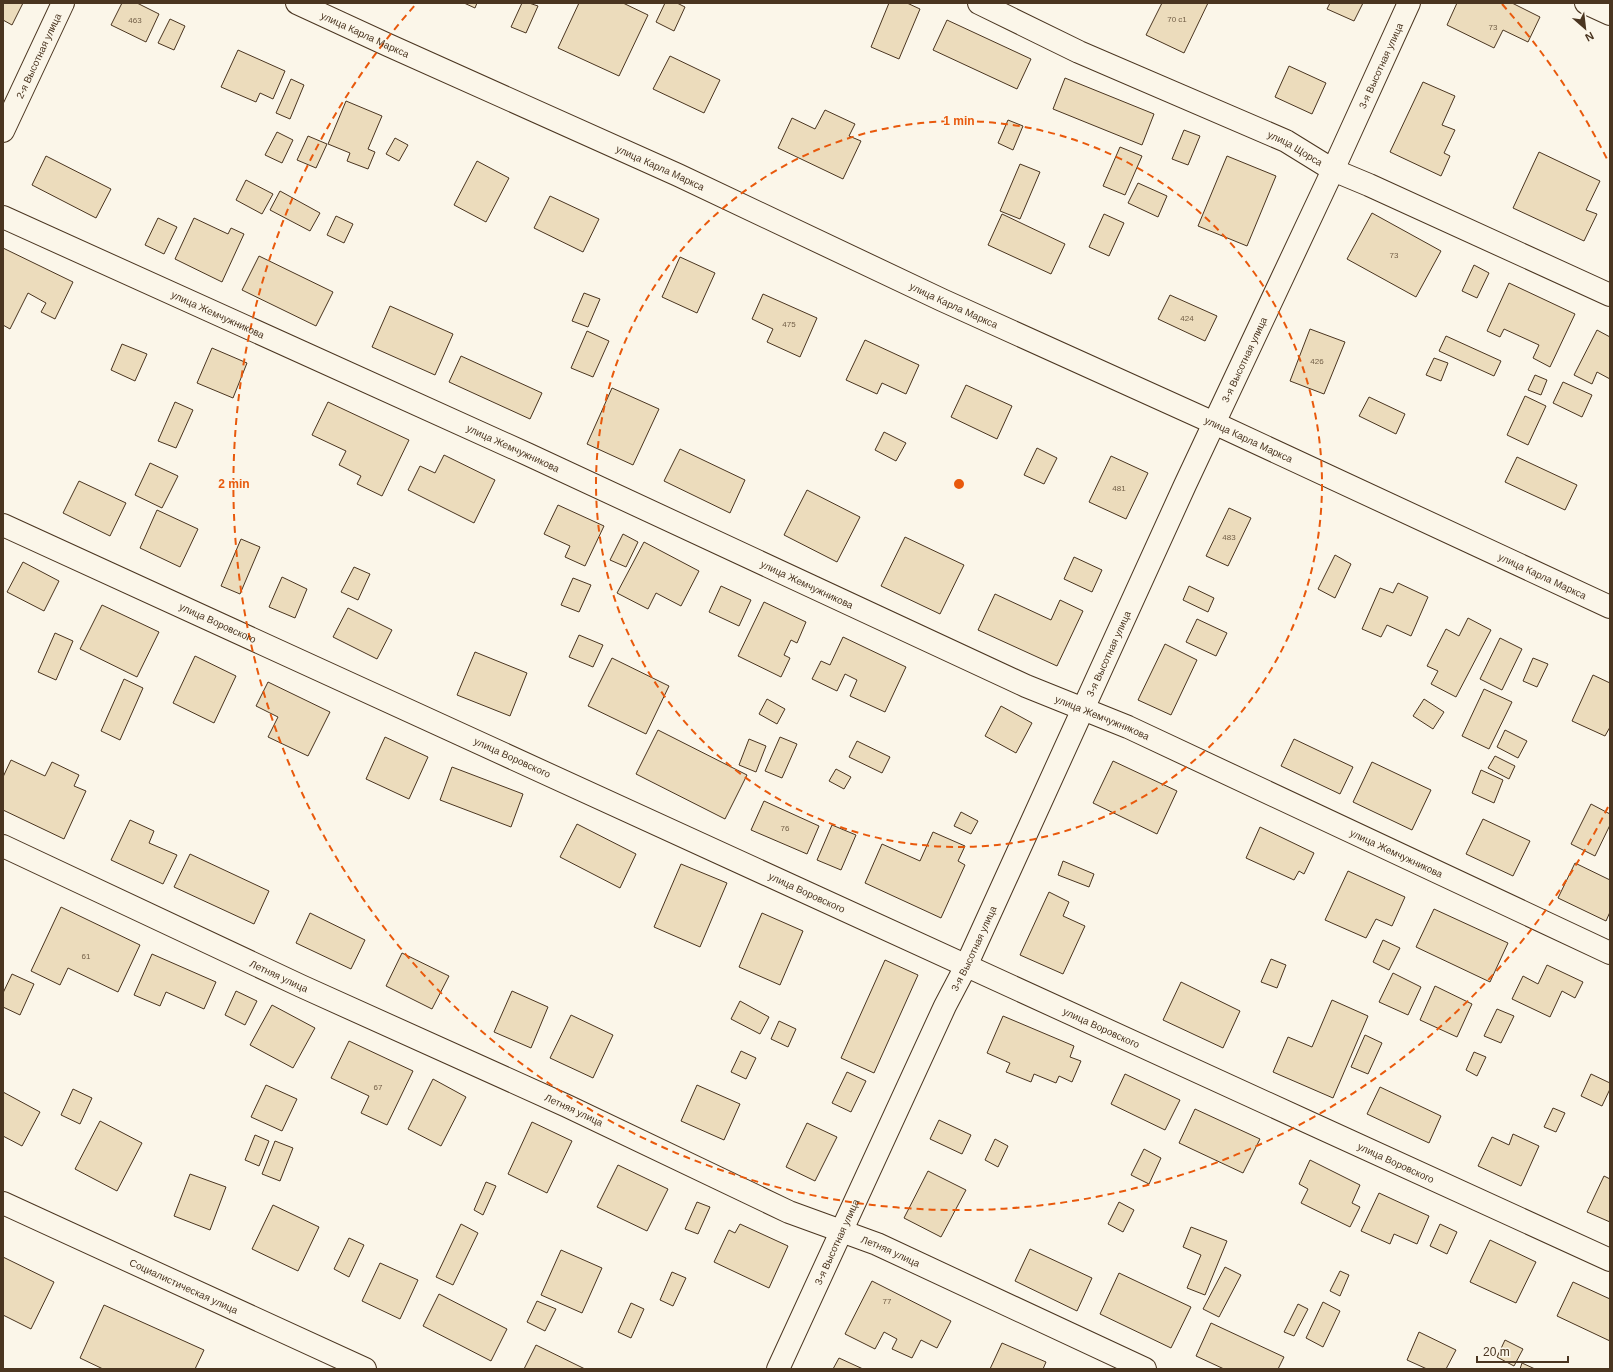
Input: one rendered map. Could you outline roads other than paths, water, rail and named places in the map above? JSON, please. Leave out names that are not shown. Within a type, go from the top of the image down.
[{"type":"street","name":"2-я Высотная улица","points":[[3,131],[63,3]]},
{"type":"street","name":"улица Карла Маркса","points":[[297,3],[678,175],[942,300],[1214,423],[1610,607]]},
{"type":"street","name":"улица Щорса","points":[[979,3],[1079,52],[1286,141],[1333,170],[1610,295]]},
{"type":"street","name":"3-я Высотная улица","points":[[778,1369],[945,1006],[966,966],[1082,709],[1101,671],[1214,423],[1333,170],[1409,3]]},
{"type":"street","points":[[1586,3],[1610,14]]},
{"type":"street","name":"улица Жемчужникова","points":[[3,217],[534,458],[1019,682],[1128,727],[1610,953]]},
{"type":"street","name":"улица Воровского","points":[[3,526],[424,716],[966,966],[1610,1260]]},
{"type":"street","name":"Летняя улица","points":[[3,846],[301,986],[567,1106],[789,1212],[877,1244],[1146,1369]]},
{"type":"street","name":"Социалистическая улица","points":[[3,1203],[365,1369]]}]
